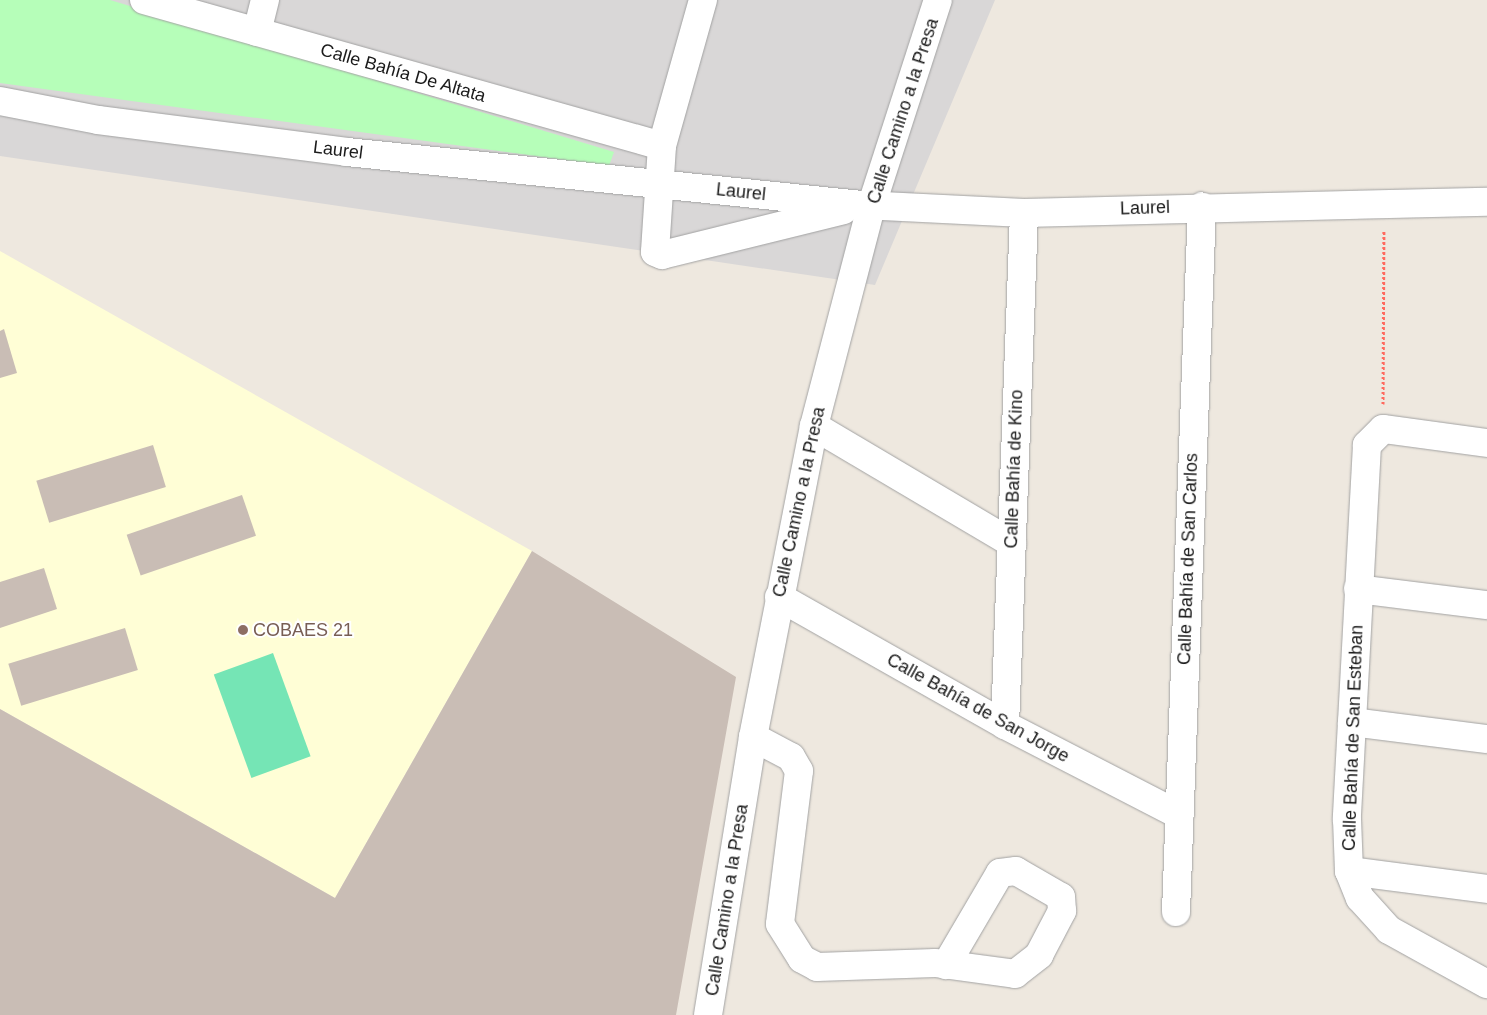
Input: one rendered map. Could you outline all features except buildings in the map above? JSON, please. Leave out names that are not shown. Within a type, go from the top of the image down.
[{"type":"street","name":"Calle Bahía De Altata","points":[[144,0],[662,146]]},
{"type":"street","points":[[257,32],[265,0]]},
{"type":"street","points":[[703,0],[662,146],[662,183],[653,244],[662,255],[867,205]]},
{"type":"street","name":"Calle Camino a la Presa","points":[[708,1015],[753,738],[779,597],[814,426],[867,205],[931,2]]},
{"type":"street","name":"Laurel","points":[[0,101],[98,120],[338,150],[867,205],[1024,213],[1202,206],[1487,202]]},
{"type":"street","name":"Calle Bahía de San Carlos","points":[[1176,912],[1202,206]]},
{"type":"street","name":"Calle Bahía de Kino","points":[[1005,725],[1024,213]]},
{"type":"street","points":[[814,426],[1012,542]]},
{"type":"street","points":[[1383,429],[1487,443]]},
{"type":"street","name":"Calle Bahía de San Esteban","points":[[1383,429],[1367,445],[1352,722],[1349,871],[1360,898],[1389,930],[1487,984]]},
{"type":"street","points":[[1358,589],[1487,605]]},
{"type":"street","name":"Calle Bahía de San Jorge","points":[[779,597],[1005,725],[1179,815]]},
{"type":"street","points":[[1352,722],[1487,739]]},
{"type":"street","points":[[753,738],[791,758],[799,772],[780,924],[788,943],[802,959],[817,968],[946,964]]},
{"type":"street","points":[[1349,871],[1487,888]]},
{"type":"path","points":[[1383,429],[1384,204]]},
{"type":"shaded area","points":[[0,0],[995,0],[875,285],[0,156]]},
{"type":"shaded area","name":"COBAES 21","points":[[0,251],[532,551],[335,898],[0,709]]},
{"type":"green space","points":[[0,0],[110,0],[614,152],[609,166],[0,83]]},
{"type":"green space","points":[[273,653],[311,756],[251,778],[214,675]]},
{"type":"place","name":"COBAES 21","points":[[243,630]]}]
